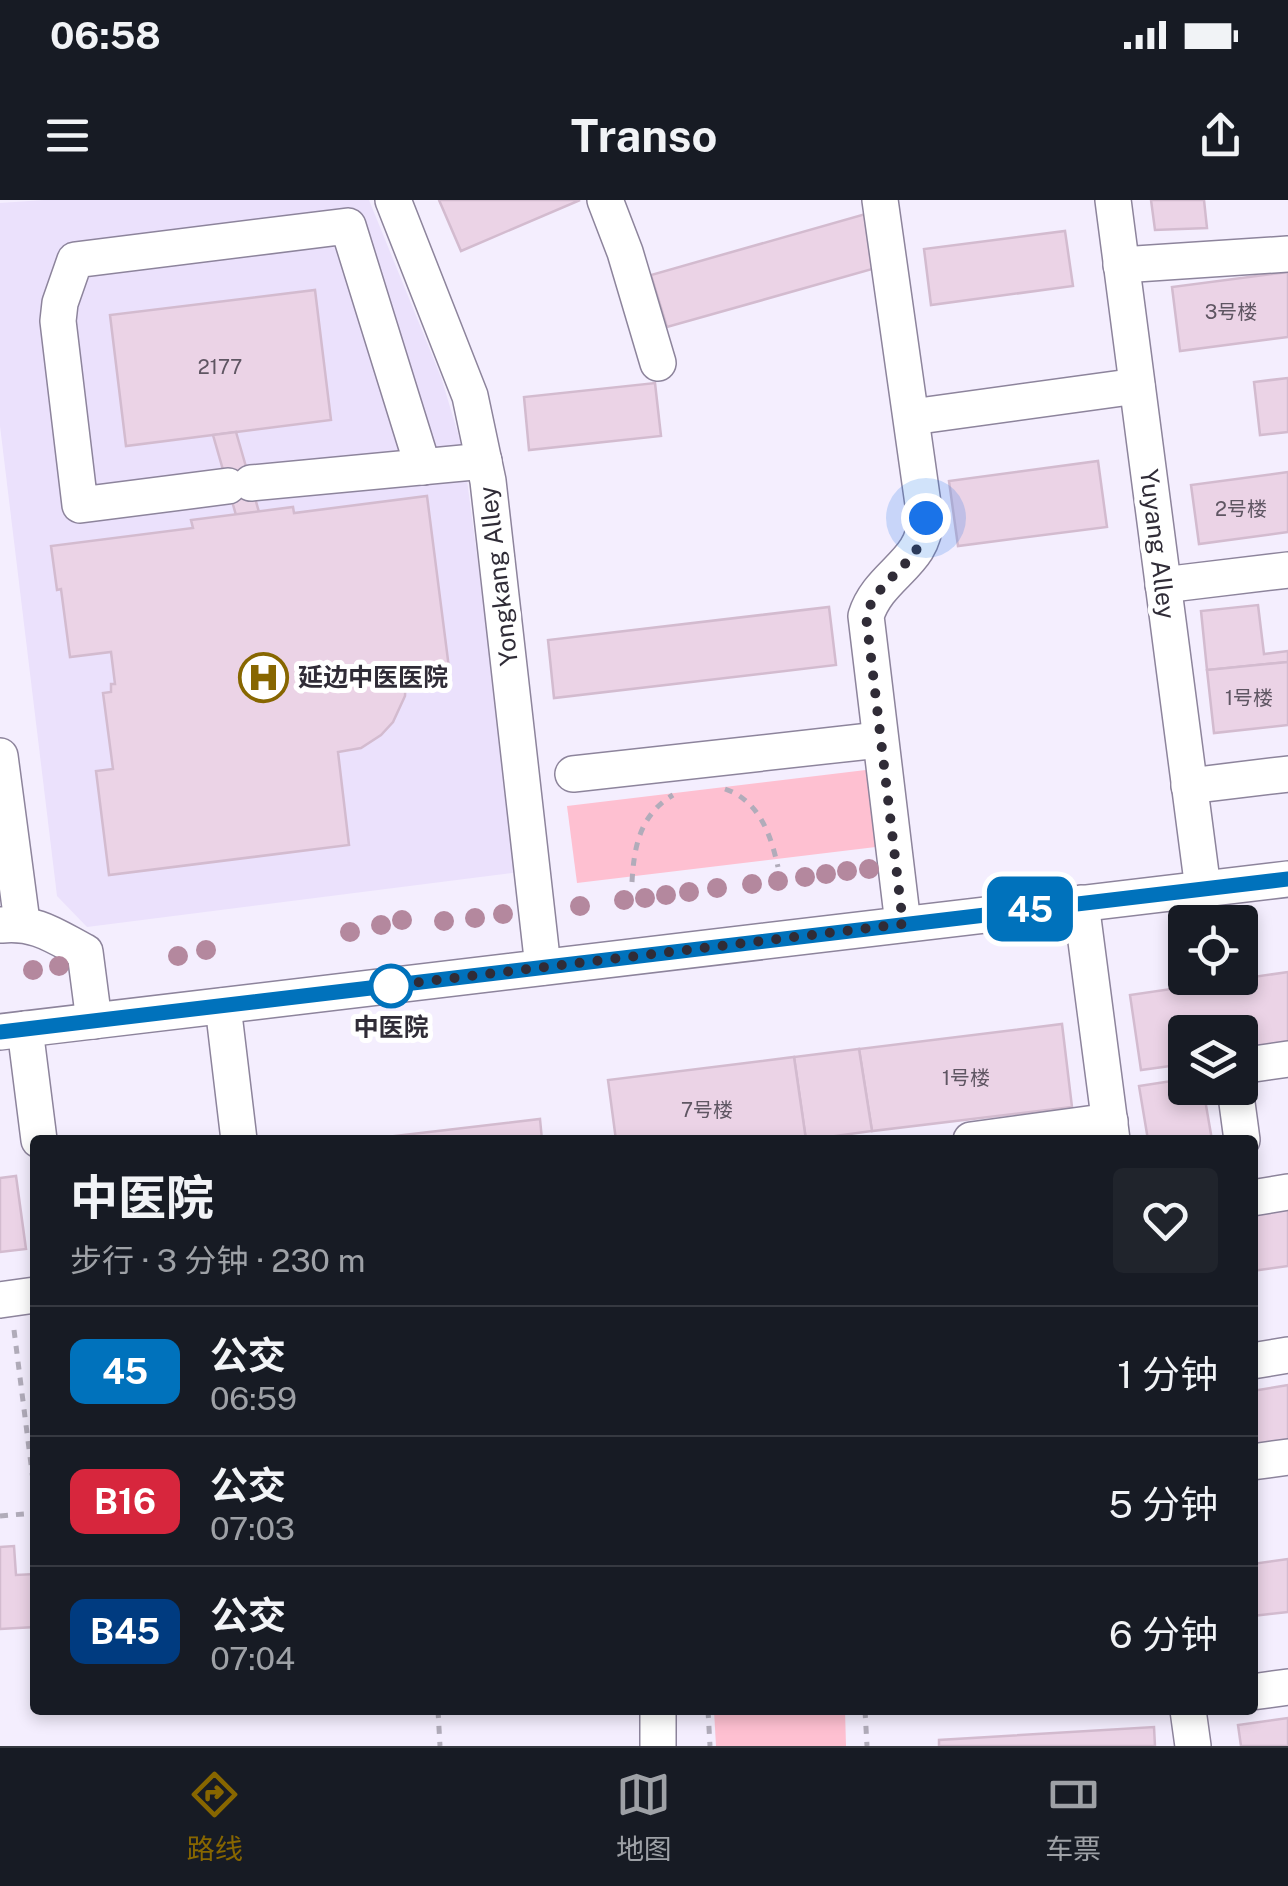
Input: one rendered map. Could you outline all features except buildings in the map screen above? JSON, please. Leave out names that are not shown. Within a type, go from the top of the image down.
[{"type":"street","name":"Yongkang Alley","points":[[393,200],[470,396],[484,460],[543,967]]},
{"type":"street","points":[[604,200],[625,252],[658,363]]},
{"type":"street","points":[[880,200],[926,538],[877,592],[866,616],[903,924]]},
{"type":"street","name":"Yuyang Alley","points":[[1113,200],[1203,889]]},
{"type":"street","points":[[423,468],[348,226],[75,260],[58,321],[80,505],[240,484],[423,468],[484,460]]},
{"type":"street","points":[[357,254],[406,233]]},
{"type":"street","points":[[1122,266],[1288,254]]},
{"type":"street","points":[[912,417],[1137,386]]},
{"type":"street","points":[[1163,585],[1288,570]]},
{"type":"street","points":[[573,774],[879,740]]},
{"type":"street","points":[[0,756],[11,924],[55,933],[86,952],[94,1021]]},
{"type":"street","points":[[1190,786],[1288,774]]},
{"type":"street","points":[[37,1135],[12,1031],[1288,879]]},
{"type":"street","points":[[1041,1135],[1111,1130],[1081,903]]},
{"type":"street","points":[[222,1006],[238,1135]]},
{"type":"street","points":[[1258,1063],[1288,1059]]},
{"type":"street","points":[[1238,1105],[1241,1135]]},
{"type":"street","points":[[1258,1197],[1288,1192]]},
{"type":"street","points":[[1258,1360],[1288,1355]]},
{"type":"street","points":[[1258,1461],[1288,1457]]},
{"type":"street","points":[[1258,1691],[1288,1687]]},
{"type":"street","points":[[658,1715],[658,1746]]},
{"type":"street","points":[[1189,1715],[1192,1746]]},
{"type":"path","points":[[720,788],[732,792],[761,818],[770,832],[778,867]]},
{"type":"path","points":[[632,882],[640,831],[662,801],[675,793]]},
{"type":"path","points":[[15,1298],[30,1446]]},
{"type":"path","points":[[0,1516],[30,1514]]},
{"type":"path","points":[[438,1715],[440,1746]]},
{"type":"path","points":[[708,1715],[710,1746]]},
{"type":"path","points":[[865,1715],[867,1746]]},
{"type":"shaded area","name":"延边中医医院","points":[[369,200],[441,377],[463,450],[519,872],[87,927],[57,896],[0,426],[0,203]]},
{"type":"shaded area","points":[[874,769],[884,846],[577,883],[567,806]]},
{"type":"shaded area","points":[[714,1715],[845,1715],[846,1746],[716,1746]]},
{"type":"bus line","name":"45","points":[[0,1032],[1288,879]]},
{"type":"place","name":"延边中医医院","points":[[263,677]]},
{"type":"place","name":"中医院","points":[[391,986]]},
{"type":"route","points":[[391,986],[387,986],[903,924],[866,616],[877,592],[920,548],[926,538],[926,518]]}]
